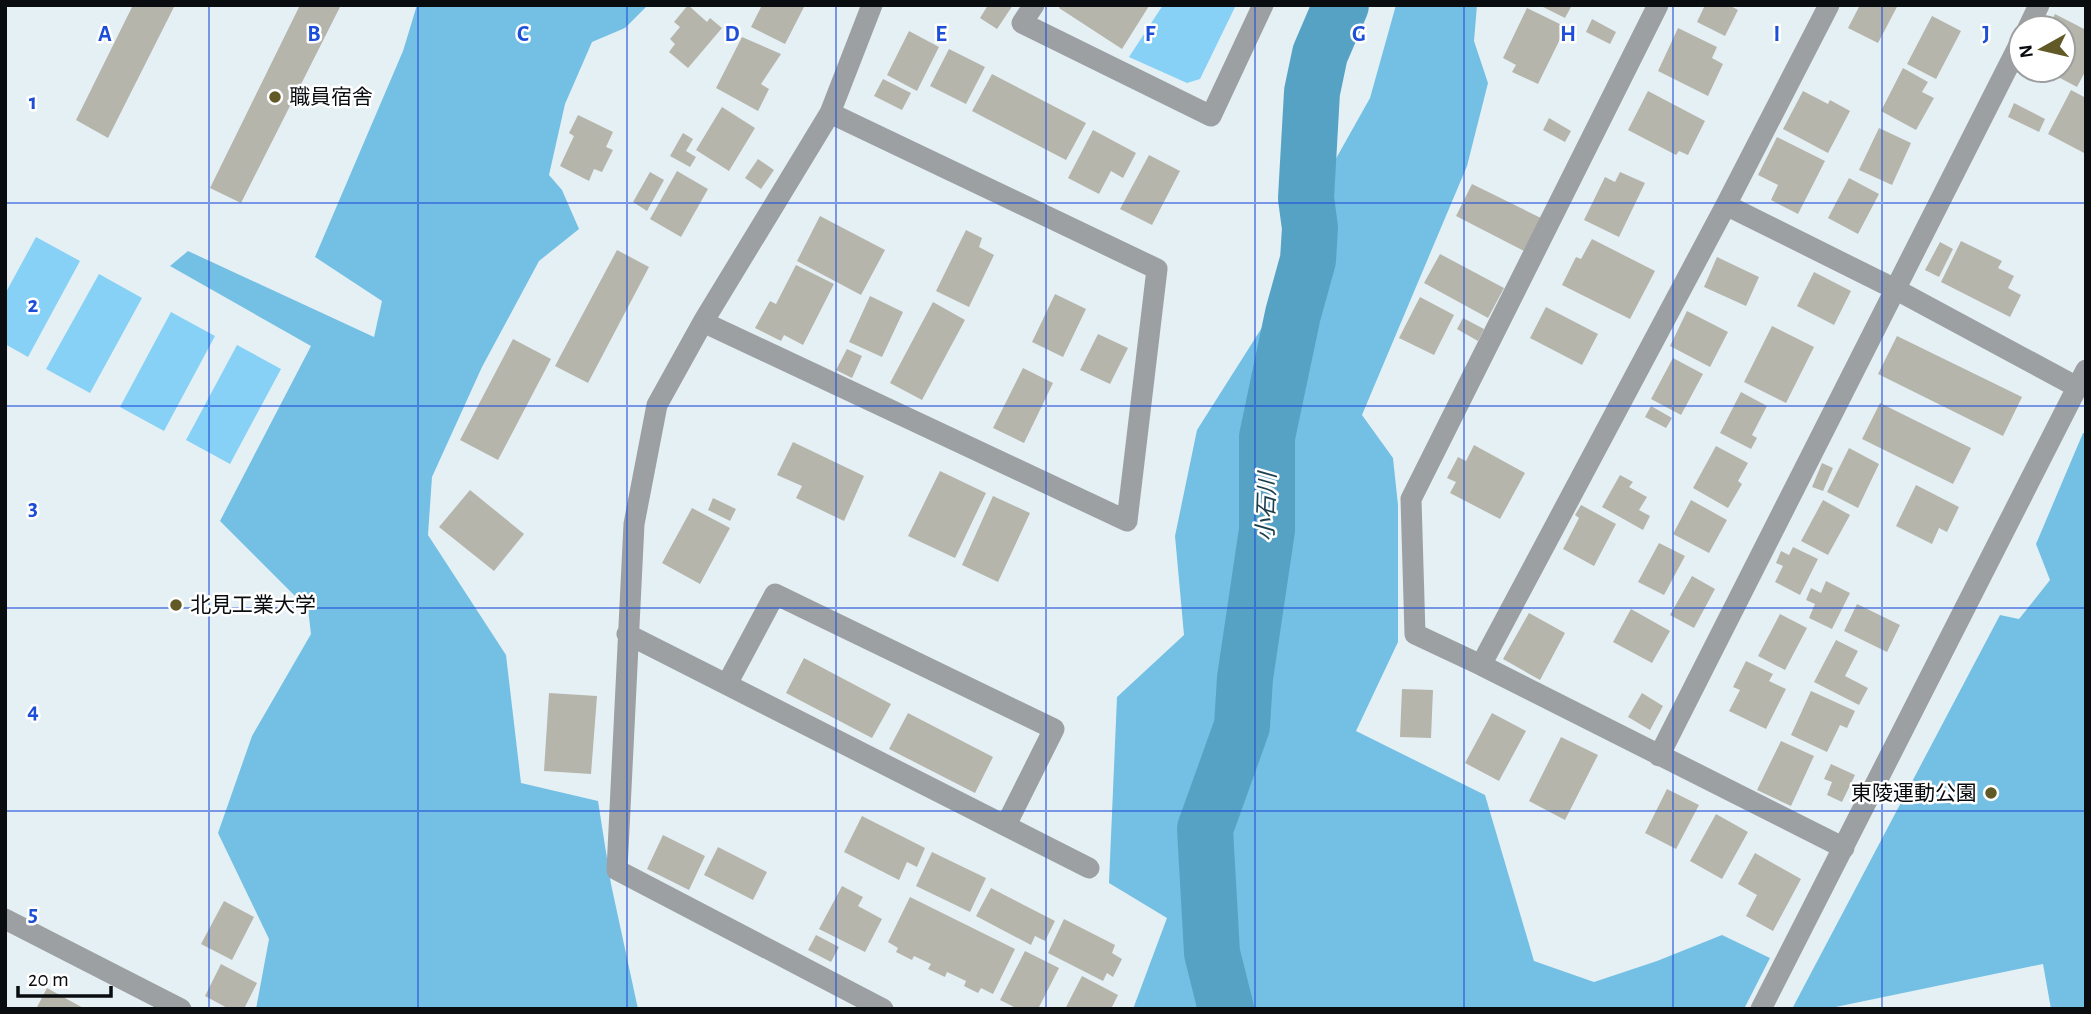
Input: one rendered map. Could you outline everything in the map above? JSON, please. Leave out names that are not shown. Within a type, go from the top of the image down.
[{"type":"street","points":[[872,5],[830,113],[703,323],[657,405],[634,524],[617,870],[883,1009]]},
{"type":"street","points":[[1034,5],[1022,23],[1211,116],[1263,5]]},
{"type":"street","points":[[1658,5],[1411,499],[1415,634],[1844,848]]},
{"type":"street","points":[[1481,665],[1726,205],[1829,5]]},
{"type":"street","points":[[1659,756],[2007,69]]},
{"type":"street","points":[[703,323],[1127,521],[1157,269],[830,113]]},
{"type":"street","points":[[1726,205],[2082,378],[1761,1009]]},
{"type":"street","points":[[727,684],[775,594],[1054,729],[1006,825]]},
{"type":"street","points":[[627,634],[1089,869]]},
{"type":"street","points":[[5,919],[171,1006]]},
{"type":"shaded area","points":[[417,5],[648,5],[625,28],[592,42],[565,104],[549,175],[562,190],[579,229],[539,261],[482,367],[432,477],[428,535],[506,655],[521,783],[598,801],[611,884],[638,1009],[256,1009],[269,939],[218,833],[252,736],[311,634],[308,609],[220,521],[311,346],[170,266],[188,251],[374,337],[382,301],[315,257],[403,51]]},
{"type":"shaded area","points":[[1163,5],[1236,5],[1200,79],[1187,83],[1129,57]]},
{"type":"shaded area","points":[[1396,5],[1477,5],[1474,41],[1488,83],[1467,166],[1362,415],[1393,458],[1398,505],[1398,642],[1356,731],[1485,795],[1534,961],[1594,982],[1722,935],[1770,958],[1744,1009],[1133,1009],[1167,918],[1109,883],[1117,697],[1184,635],[1175,536],[1197,430],[1289,285],[1320,187],[1370,98]]},
{"type":"shaded area","points":[[36,237],[80,261],[28,357],[5,344],[5,294]]},
{"type":"shaded area","points":[[99,274],[142,298],[90,393],[46,369]]},
{"type":"shaded area","points":[[171,312],[215,336],[164,431],[120,407]]},
{"type":"shaded area","points":[[237,345],[281,369],[230,464],[186,440]]},
{"type":"shaded area","name":"東陵運動公園","points":[[2083,433],[2086,433],[2086,1009],[2051,1009],[2043,964],[1826,1009],[1792,1009],[2000,615],[2019,619],[2050,580],[2036,544]]},
{"type":"building","points":[[133,5],[175,5],[108,138],[76,120]]},
{"type":"building","name":"職員宿舎","points":[[300,5],[341,5],[241,203],[210,188]]},
{"type":"building","points":[[688,5],[707,22],[710,18],[722,28],[688,68],[669,52],[675,44],[670,39],[680,27],[674,22]]},
{"type":"building","points":[[762,5],[805,5],[785,44],[751,27]]},
{"type":"building","points":[[988,5],[1013,5],[997,29],[980,18]]},
{"type":"building","points":[[1061,5],[1149,6],[1122,49],[1059,8]]},
{"type":"building","points":[[1539,5],[1572,5],[1565,18]]},
{"type":"building","points":[[1705,5],[1729,5],[1738,10],[1725,36],[1697,22]]},
{"type":"building","points":[[1860,5],[1898,5],[1878,43],[1848,28]]},
{"type":"building","points":[[1527,8],[1566,27],[1538,84],[1512,72],[1516,65],[1503,58]]},
{"type":"building","points":[[1932,16],[1961,31],[1936,79],[1907,64]]},
{"type":"building","points":[[1592,19],[1616,32],[1610,44],[1586,32]]},
{"type":"building","points":[[2077,25],[2086,30],[2086,70],[2077,87],[2071,84],[2077,84]]},
{"type":"building","points":[[1678,28],[1717,47],[1712,58],[1723,64],[1708,96],[1658,71]]},
{"type":"building","points":[[909,31],[939,47],[917,91],[887,75]]},
{"type":"building","points":[[742,37],[781,54],[761,84],[769,89],[758,111],[716,88]]},
{"type":"building","points":[[949,49],[985,67],[966,104],[930,86]]},
{"type":"building","points":[[1903,68],[1928,82],[1922,92],[1934,98],[1916,130],[1881,111]]},
{"type":"building","points":[[992,74],[1086,123],[1066,160],[972,111]]},
{"type":"building","points":[[883,79],[911,93],[902,110],[874,96]]},
{"type":"building","points":[[2071,90],[2086,98],[2086,154],[2048,134]]},
{"type":"building","points":[[1648,91],[1705,121],[1688,155],[1679,151],[1676,155],[1628,130]]},
{"type":"building","points":[[1803,91],[1828,104],[1830,100],[1850,111],[1828,153],[1783,129]]},
{"type":"building","points":[[2014,103],[2045,119],[2039,132],[2008,117]]},
{"type":"building","points":[[722,107],[755,128],[729,171],[696,150]]},
{"type":"building","points":[[578,115],[613,132],[606,147],[613,150],[602,172],[594,169],[589,181],[560,166],[574,136],[569,133]]},
{"type":"building","points":[[1549,118],[1571,131],[1565,142],[1543,130]]},
{"type":"building","points":[[1879,128],[1911,143],[1892,185],[1859,170]]},
{"type":"building","points":[[1093,130],[1136,153],[1123,178],[1111,171],[1099,194],[1068,178]]},
{"type":"building","points":[[683,133],[693,139],[686,151],[696,157],[690,167],[670,156]]},
{"type":"building","points":[[1777,137],[1825,161],[1798,214],[1771,200],[1778,185],[1758,175]]},
{"type":"building","points":[[1149,155],[1180,171],[1152,225],[1120,209]]},
{"type":"building","points":[[758,159],[774,170],[761,189],[745,178]]},
{"type":"building","points":[[677,171],[708,189],[681,237],[650,219]]},
{"type":"building","points":[[650,172],[664,180],[647,211],[633,202]]},
{"type":"building","points":[[1620,172],[1645,183],[1619,237],[1584,220],[1605,177],[1615,182]]},
{"type":"building","points":[[1849,178],[1879,194],[1858,234],[1828,218]]},
{"type":"building","points":[[1472,184],[1543,219],[1526,252],[1456,216]]},
{"type":"building","points":[[820,216],[885,250],[861,295],[797,261]]},
{"type":"building","points":[[966,230],[982,238],[979,247],[994,255],[969,307],[936,291]]},
{"type":"building","points":[[1592,239],[1655,271],[1630,319],[1562,285],[1576,257],[1581,259]]},
{"type":"building","points":[[1961,241],[2002,261],[1998,268],[2014,276],[2008,288],[2021,295],[2010,317],[1941,282]]},
{"type":"building","points":[[1940,242],[1953,249],[1939,277],[1925,270]]},
{"type":"building","points":[[617,250],[649,267],[588,383],[555,366]]},
{"type":"building","points":[[1440,254],[1504,288],[1488,318],[1424,283]]},
{"type":"building","points":[[1717,257],[1759,277],[1746,306],[1704,287]]},
{"type":"building","points":[[796,265],[834,284],[803,345],[784,335],[781,341],[755,328],[770,301],[776,304]]},
{"type":"building","points":[[1814,272],[1851,291],[1834,325],[1797,306]]},
{"type":"building","points":[[1055,294],[1086,309],[1063,357],[1032,342]]},
{"type":"building","points":[[870,296],[903,312],[882,357],[849,342]]},
{"type":"building","points":[[1420,297],[1454,315],[1434,355],[1399,338]]},
{"type":"building","points":[[933,302],[965,320],[922,400],[890,383]]},
{"type":"building","points":[[1546,307],[1598,334],[1582,365],[1530,338]]},
{"type":"building","points":[[1687,311],[1728,332],[1710,367],[1670,346]]},
{"type":"building","points":[[1463,318],[1484,329],[1478,341],[1457,329]]},
{"type":"building","points":[[1772,326],[1814,347],[1786,403],[1744,382]]},
{"type":"building","points":[[1098,334],[1128,348],[1110,384],[1080,370]]},
{"type":"building","points":[[1897,336],[2022,397],[2003,436],[1878,374]]},
{"type":"building","points":[[513,339],[551,359],[498,460],[460,440]]},
{"type":"building","points":[[847,349],[862,356],[852,378],[836,370]]},
{"type":"building","points":[[1673,358],[1703,374],[1681,415],[1651,399]]},
{"type":"building","points":[[1023,368],[1053,383],[1024,443],[993,428]]},
{"type":"building","points":[[1741,392],[1767,406],[1752,435],[1757,438],[1751,449],[1720,433]]},
{"type":"building","points":[[1880,403],[1971,448],[1953,484],[1862,439]]},
{"type":"building","points":[[1651,406],[1672,418],[1666,428],[1645,417]]},
{"type":"building","points":[[793,442],[864,476],[844,521],[796,498],[802,486],[777,475]]},
{"type":"building","points":[[1474,445],[1525,473],[1500,519],[1450,493],[1456,482],[1447,478],[1458,457],[1466,461]]},
{"type":"building","points":[[1716,446],[1748,463],[1738,481],[1742,484],[1728,508],[1693,488]]},
{"type":"building","points":[[1849,448],[1879,464],[1858,508],[1827,492]]},
{"type":"building","points":[[1822,463],[1833,468],[1823,491],[1812,487]]},
{"type":"building","points":[[940,471],[986,493],[955,558],[908,536]]},
{"type":"building","points":[[1620,475],[1633,482],[1629,487],[1647,497],[1639,510],[1650,516],[1643,530],[1602,507]]},
{"type":"building","points":[[1916,485],[1959,507],[1947,532],[1939,528],[1932,544],[1896,526]]},
{"type":"building","points":[[470,490],[524,534],[494,571],[439,527]]},
{"type":"building","points":[[993,496],[1030,513],[998,582],[962,565]]},
{"type":"building","points":[[713,498],[736,509],[730,521],[708,510]]},
{"type":"building","points":[[1691,500],[1727,520],[1709,553],[1673,534]]},
{"type":"building","points":[[1823,500],[1850,515],[1828,555],[1801,541]]},
{"type":"building","points":[[1581,505],[1616,524],[1594,566],[1563,549],[1579,518],[1575,515]]},
{"type":"building","points":[[692,508],[730,528],[700,584],[662,563]]},
{"type":"building","points":[[1659,543],[1685,556],[1664,595],[1638,582]]},
{"type":"building","points":[[1793,547],[1818,559],[1800,595],[1775,582],[1783,566],[1776,563],[1781,551],[1789,555]]},
{"type":"building","points":[[1692,576],[1715,589],[1694,628],[1670,615]]},
{"type":"building","points":[[1826,581],[1850,593],[1832,629],[1809,618],[1815,604],[1806,600],[1811,588],[1821,593]]},
{"type":"building","points":[[1857,604],[1900,625],[1887,652],[1844,631]]},
{"type":"building","points":[[1631,609],[1670,631],[1652,663],[1613,642]]},
{"type":"building","points":[[1529,613],[1565,633],[1540,680],[1503,659]]},
{"type":"building","points":[[1780,614],[1807,628],[1785,670],[1758,656]]},
{"type":"building","points":[[1836,640],[1858,651],[1845,676],[1868,688],[1859,705],[1814,682]]},
{"type":"building","points":[[804,658],[891,704],[872,738],[786,693]]},
{"type":"building","points":[[1746,661],[1773,674],[1769,681],[1786,689],[1766,729],[1729,711],[1740,690],[1733,687]]},
{"type":"building","points":[[1402,689],[1433,690],[1431,738],[1400,737]]},
{"type":"building","points":[[1811,691],[1855,711],[1847,728],[1840,725],[1827,752],[1791,735]]},
{"type":"building","points":[[549,693],[597,696],[591,774],[544,771]]},
{"type":"building","points":[[1642,693],[1663,706],[1650,730],[1628,717]]},
{"type":"building","points":[[908,713],[993,757],[975,793],[889,749]]},
{"type":"building","points":[[1492,713],[1526,731],[1499,781],[1465,763]]},
{"type":"building","points":[[1561,737],[1598,755],[1565,820],[1529,801]]},
{"type":"building","points":[[1781,741],[1814,756],[1791,806],[1757,790]]},
{"type":"building","points":[[1831,764],[1855,775],[1842,802],[1827,795],[1832,782],[1824,779]]},
{"type":"building","points":[[1667,789],[1699,805],[1676,849],[1645,833]]},
{"type":"building","points":[[1716,814],[1748,832],[1722,879],[1690,861]]},
{"type":"building","points":[[862,816],[925,848],[917,867],[907,862],[899,880],[844,852]]},
{"type":"building","points":[[663,835],[705,856],[689,890],[647,869]]},
{"type":"building","points":[[718,847],[767,872],[753,900],[704,875]]},
{"type":"building","points":[[932,852],[986,878],[970,912],[916,886]]},
{"type":"building","points":[[1755,853],[1801,879],[1773,931],[1746,916],[1757,895],[1738,884]]},
{"type":"building","points":[[842,886],[863,897],[858,906],[882,919],[865,952],[819,929]]},
{"type":"building","points":[[991,888],[1055,921],[1045,941],[1035,936],[1031,945],[976,916]]},
{"type":"building","points":[[910,897],[1015,949],[993,994],[981,988],[978,993],[964,986],[966,981],[947,972],[945,977],[928,969],[931,964],[914,956],[912,960],[896,952],[898,948],[888,942]]},
{"type":"building","points":[[224,901],[254,917],[232,960],[201,944]]},
{"type":"building","points":[[1064,919],[1115,945],[1112,953],[1122,959],[1113,977],[1107,973],[1103,981],[1048,953]]},
{"type":"building","points":[[816,935],[839,947],[831,962],[808,950]]},
{"type":"building","points":[[1025,951],[1059,968],[1038,1009],[1018,1009],[1000,1000]]},
{"type":"building","points":[[221,964],[257,983],[244,1009],[229,1009],[205,996]]},
{"type":"building","points":[[1082,976],[1118,995],[1111,1009],[1065,1009]]},
{"type":"building","points":[[47,988],[85,1009],[36,1009]]},
{"type":"waterway","name":"小石川","points":[[1226,1009],[1212,953],[1205,829],[1242,726],[1245,678],[1267,530],[1267,437],[1293,314],[1308,260],[1310,228],[1306,198],[1312,92],[1320,54],[1341,5]]},
{"type":"place","name":"職員宿舎","points":[[275,97]]},
{"type":"place","name":"北見工業大学","points":[[176,605]]},
{"type":"place","name":"東陵運動公園","points":[[1991,793]]}]
